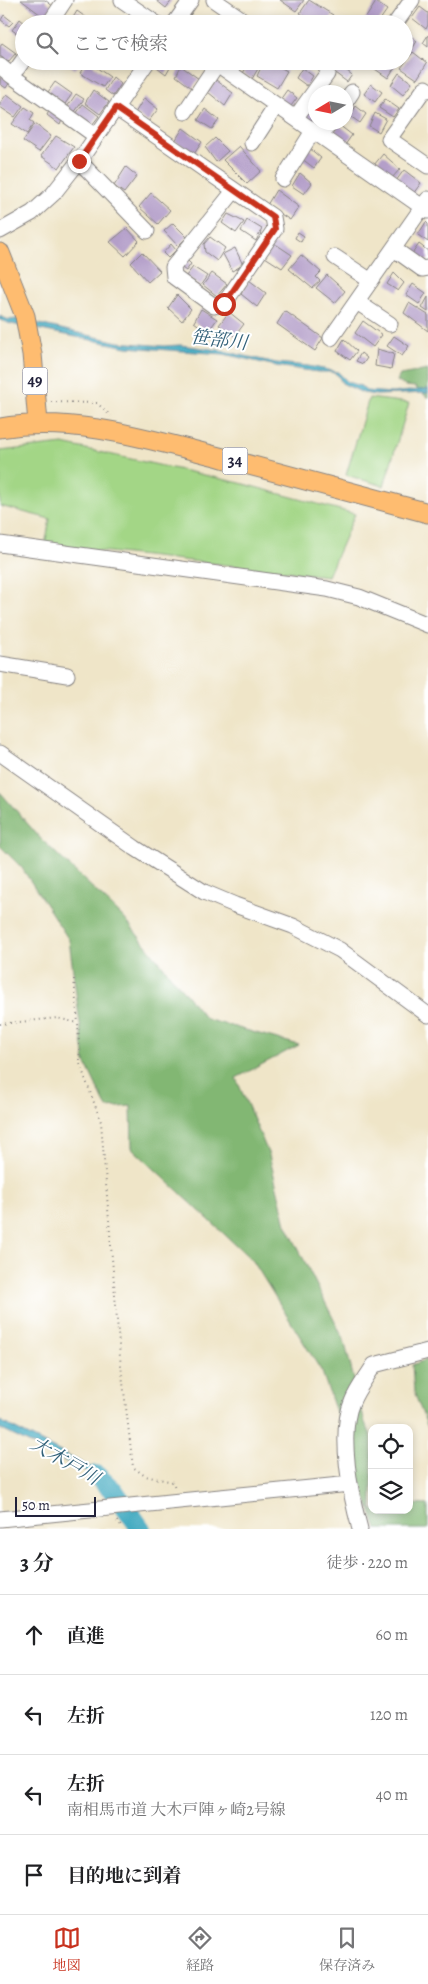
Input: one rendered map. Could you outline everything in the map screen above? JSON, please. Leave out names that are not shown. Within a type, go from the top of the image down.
[{"type":"main road","name":"49","points":[[0,253],[18,294],[25,316],[30,339],[38,424]]},
{"type":"main road","name":"34","points":[[0,428],[38,424],[84,427],[171,445],[428,513]]},
{"type":"street","points":[[55,15],[65,0]]},
{"type":"street","points":[[122,0],[144,15]]},
{"type":"street","points":[[180,15],[191,0]]},
{"type":"street","points":[[214,0],[236,15]]},
{"type":"street","points":[[401,15],[412,0]]},
{"type":"street","points":[[0,66],[96,136]]},
{"type":"street","points":[[12,76],[16,70]]},
{"type":"street","points":[[0,230],[40,208],[53,194],[79,161],[142,70]]},
{"type":"street","points":[[185,112],[211,70]]},
{"type":"street","points":[[225,70],[426,206],[331,338]]},
{"type":"street","points":[[296,117],[327,74]]},
{"type":"street","points":[[428,90],[425,88],[389,139],[428,166]]},
{"type":"street","points":[[252,143],[276,106]]},
{"type":"street","points":[[116,108],[273,217],[275,229],[224,304],[214,306],[174,277],[173,267],[234,190]]},
{"type":"street","points":[[283,179],[321,130]]},
{"type":"street","points":[[79,161],[147,231]]},
{"type":"street","points":[[394,249],[422,269],[428,268]]},
{"type":"street","points":[[335,257],[371,282]]},
{"type":"street","points":[[357,302],[390,324]]},
{"type":"street","points":[[0,544],[327,589],[359,597],[428,625]]},
{"type":"street","points":[[0,664],[67,675]]},
{"type":"street","points":[[0,753],[112,832],[204,892],[235,906],[293,926],[340,950],[428,1014]]},
{"type":"street","points":[[360,1529],[350,1484],[345,1438],[351,1403],[374,1365],[428,1351]]},
{"type":"street","points":[[0,1519],[350,1484]]},
{"type":"path","points":[[74,979],[80,1064],[101,1122],[120,1357],[133,1467],[145,1476],[173,1482],[179,1502]]},
{"type":"path","points":[[0,1024],[57,1018],[78,1023]]},
{"type":"green space","points":[[428,370],[428,398],[415,387],[405,386],[397,381],[400,375]]},
{"type":"green space","points":[[369,398],[409,403],[384,486],[346,475]]},
{"type":"green space","points":[[63,444],[240,483],[355,514],[328,576],[45,545],[50,519],[0,506],[0,451]]},
{"type":"green space","points":[[0,792],[41,839],[123,917],[206,1019],[299,1045],[236,1078],[269,1155],[286,1224],[344,1340],[368,1429],[368,1503],[322,1372],[253,1261],[132,1148],[131,1106],[107,1108],[85,1062],[69,940],[22,868],[0,846]]},
{"type":"green space","points":[[428,1359],[428,1428],[414,1392],[412,1365]]},
{"type":"green space","points":[[413,1504],[428,1505],[428,1529],[377,1529],[372,1514],[413,1514]]},
{"type":"water","points":[[0,316],[9,320],[17,319],[118,342],[164,346],[180,345],[219,350],[276,363],[308,366],[338,372],[348,382],[361,386],[366,391],[392,393],[428,389],[428,393],[376,395],[363,393],[342,383],[338,375],[331,372],[276,366],[224,354],[127,347],[11,324],[0,320]]},
{"type":"water","points":[[0,1421],[92,1468],[116,1490],[144,1529],[138,1529],[119,1497],[98,1477],[0,1429]]},
{"type":"building","points":[[21,0],[45,0],[54,7],[47,15],[41,15]]},
{"type":"building","points":[[156,0],[172,0],[166,8]]},
{"type":"building","points":[[280,0],[304,0],[296,11]]},
{"type":"building","points":[[309,0],[333,15],[303,15],[300,13]]},
{"type":"building","points":[[376,2],[387,10],[383,15],[368,15]]},
{"type":"building","points":[[420,7],[428,13],[426,29],[413,19]]},
{"type":"building","points":[[77,11],[83,15],[75,15]]},
{"type":"building","points":[[4,15],[13,22],[9,26],[1,20]]},
{"type":"building","points":[[428,35],[428,47],[423,43]]},
{"type":"building","points":[[413,38],[417,41],[413,48]]},
{"type":"building","points":[[2,43],[15,52],[8,62],[0,56],[0,46]]},
{"type":"building","points":[[413,52],[427,63],[417,79],[404,70],[413,70]]},
{"type":"building","points":[[82,70],[100,70],[110,77],[103,87],[80,73]]},
{"type":"building","points":[[179,70],[187,70],[199,79],[192,88],[176,76]]},
{"type":"building","points":[[245,70],[257,70],[252,79],[243,73]]},
{"type":"building","points":[[260,70],[287,71],[277,88],[257,76]]},
{"type":"building","points":[[301,70],[305,70],[313,76],[307,86],[296,78]]},
{"type":"building","points":[[337,70],[346,70],[352,75],[347,82],[335,73]]},
{"type":"building","points":[[376,70],[393,70],[388,78]]},
{"type":"building","points":[[399,73],[412,83],[403,95],[391,85]]},
{"type":"building","points":[[1,75],[10,82],[6,88],[0,84]]},
{"type":"building","points":[[113,77],[121,84],[113,96],[105,90]]},
{"type":"building","points":[[216,80],[233,93],[225,106],[208,92]]},
{"type":"building","points":[[55,82],[72,94],[65,104],[48,92]]},
{"type":"building","points":[[371,84],[382,92],[375,102],[364,94]]},
{"type":"building","points":[[93,90],[109,102],[100,114],[85,103]]},
{"type":"building","points":[[287,90],[297,98],[291,106],[280,100]]},
{"type":"building","points":[[7,94],[23,106],[15,117],[0,107],[0,103]]},
{"type":"building","points":[[76,94],[84,99],[74,113],[67,107]]},
{"type":"building","points":[[144,98],[158,109],[148,122],[135,113]]},
{"type":"building","points":[[385,99],[399,109],[393,117],[379,108]]},
{"type":"building","points":[[83,104],[99,116],[92,125],[76,114]]},
{"type":"building","points":[[356,106],[366,114],[360,123],[353,118],[353,111]]},
{"type":"building","points":[[25,107],[34,113],[30,120],[34,123],[27,134],[12,124]]},
{"type":"building","points":[[205,109],[219,120],[212,129],[198,120]]},
{"type":"building","points":[[49,111],[62,120],[60,125],[47,115]]},
{"type":"building","points":[[375,113],[386,119],[379,132],[369,126]]},
{"type":"building","points":[[35,124],[51,136],[39,152],[23,141]]},
{"type":"building","points":[[183,128],[202,142],[194,154],[175,141]]},
{"type":"building","points":[[336,130],[346,130],[352,135],[345,145],[332,135]]},
{"type":"building","points":[[56,136],[74,147],[59,168],[41,156]]},
{"type":"building","points":[[215,138],[228,151],[216,162],[205,147]]},
{"type":"building","points":[[239,146],[261,171],[247,184],[223,160]]},
{"type":"building","points":[[308,147],[321,158],[314,168],[301,158]]},
{"type":"building","points":[[383,154],[400,169],[392,178],[374,165]]},
{"type":"building","points":[[126,167],[137,176],[124,193],[114,186]]},
{"type":"building","points":[[404,170],[421,183],[413,194],[396,181]]},
{"type":"building","points":[[300,173],[312,183],[304,194],[292,186]]},
{"type":"building","points":[[276,190],[299,207],[290,220],[267,205]]},
{"type":"building","points":[[151,193],[170,210],[158,224],[139,207]]},
{"type":"building","points":[[228,214],[244,222],[236,233],[222,223]]},
{"type":"building","points":[[247,220],[262,229],[256,241],[241,231]]},
{"type":"building","points":[[426,222],[428,224],[428,242],[418,235]]},
{"type":"building","points":[[173,223],[187,237],[178,246],[164,231]]},
{"type":"building","points":[[127,228],[139,241],[125,256],[110,242]]},
{"type":"building","points":[[298,232],[304,236],[301,242],[295,238]]},
{"type":"building","points":[[210,237],[225,248],[217,261],[205,252],[204,244]]},
{"type":"building","points":[[274,243],[292,255],[282,268],[265,257]]},
{"type":"building","points":[[171,244],[176,250],[168,258],[163,253]]},
{"type":"building","points":[[419,244],[428,251],[428,260],[424,261],[412,254]]},
{"type":"building","points":[[235,248],[243,265],[232,271],[223,254]]},
{"type":"building","points":[[142,252],[160,271],[148,282],[131,263]]},
{"type":"building","points":[[301,255],[321,272],[316,277],[320,281],[312,288],[289,269]]},
{"type":"building","points":[[187,260],[191,264],[186,271],[182,268]]},
{"type":"building","points":[[193,267],[207,276],[200,286],[186,276]]},
{"type":"building","points":[[212,273],[227,284],[217,296],[203,285]]},
{"type":"building","points":[[394,273],[404,283],[398,291],[387,284]]},
{"type":"building","points":[[327,275],[345,291],[335,303],[316,288]]},
{"type":"building","points":[[249,280],[266,293],[257,307],[241,294]]},
{"type":"building","points":[[413,284],[426,293],[419,304],[406,295]]},
{"type":"building","points":[[177,295],[191,309],[182,321],[168,308]]},
{"type":"building","points":[[428,297],[428,312],[422,308]]},
{"type":"building","points":[[409,303],[428,315],[428,331],[404,313]]},
{"type":"building","points":[[201,309],[217,319],[208,332],[194,322]]},
{"type":"building","points":[[285,311],[323,338],[315,351],[277,324]]},
{"type":"building","points":[[229,312],[244,324],[235,336],[219,325]]},
{"type":"building","points":[[363,321],[382,335],[373,347],[355,333]]},
{"type":"building","points":[[394,336],[409,346],[402,356],[387,346]]},
{"type":"building","points":[[344,339],[357,351],[350,360],[337,351]]},
{"type":"building","points":[[377,349],[394,354],[391,369],[375,366]]},
{"type":"building","points":[[361,353],[367,358],[363,364],[356,361]]},
{"type":"waterway","name":"大木戸川","points":[[96,1475],[114,1491],[141,1529]]},
{"type":"route","points":[[79,161],[116,108],[273,217],[275,229],[224,304]]},
{"type":"water label","name":"笹部川","points":[[219,340]]}]
